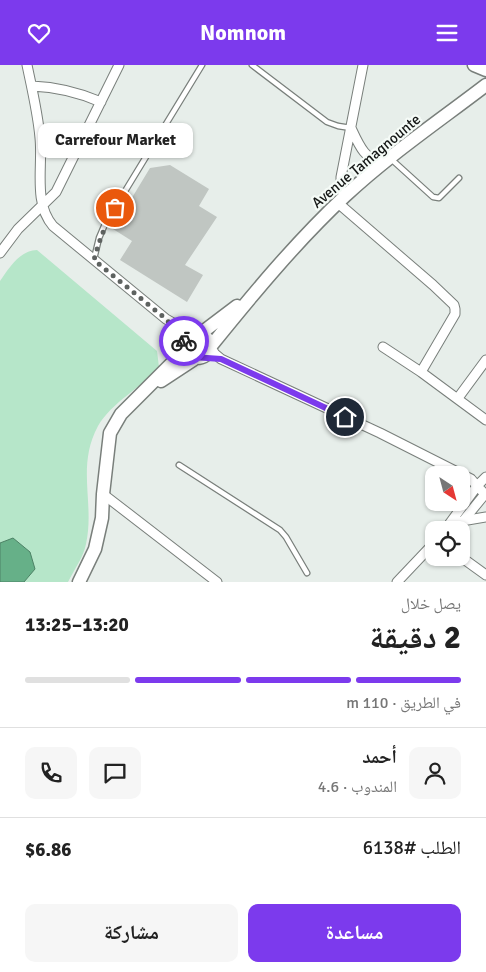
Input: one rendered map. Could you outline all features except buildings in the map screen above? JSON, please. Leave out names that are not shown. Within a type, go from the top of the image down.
[{"type":"street","points":[[27,65],[40,140],[42,204],[46,218],[53,226],[192,340],[209,339],[206,352]]},
{"type":"street","points":[[0,253],[18,229],[56,192],[120,65]]},
{"type":"street","points":[[363,65],[341,182],[342,199],[454,305],[455,314],[421,372]]},
{"type":"street","points":[[474,65],[486,70]]},
{"type":"street","name":"Avenue Tamagnounte","points":[[144,391],[206,352],[254,292],[342,199],[387,161],[486,85]]},
{"type":"street","points":[[32,86],[71,90],[101,102]]},
{"type":"street","points":[[351,128],[359,146],[368,157],[377,163],[387,161]]},
{"type":"street","name":"Avenue Tamagnounte","points":[[144,391],[192,340],[254,292]]},
{"type":"street","points":[[192,340],[189,353],[206,352],[380,433],[471,479],[486,495],[463,521]]},
{"type":"street","points":[[383,347],[458,398],[486,420]]},
{"type":"street","points":[[458,398],[486,360]]},
{"type":"street","points":[[78,582],[95,549],[102,518],[102,494],[110,433],[121,414],[144,391]]},
{"type":"street","points":[[451,521],[486,477]]},
{"type":"street","points":[[102,494],[217,582]]},
{"type":"street","points":[[463,521],[486,517]]},
{"type":"street","points":[[397,582],[425,552]]},
{"type":"street","points":[[470,563],[486,575]]},
{"type":"lane","points":[[94,260],[99,238],[105,224],[202,65]]},
{"type":"lane","points":[[252,65],[327,122],[351,128]]},
{"type":"lane","points":[[387,161],[436,198],[441,196],[459,178]]},
{"type":"lane","points":[[178,465],[280,530],[307,573]]},
{"type":"shaded area","points":[[37,250],[157,351],[159,367],[119,402],[98,426],[88,456],[89,514],[86,544],[68,582],[0,582],[0,281],[11,265],[20,257],[25,253]]},
{"type":"shaded area","points":[[13,538],[30,552],[35,569],[24,582],[0,582],[0,543]]},
{"type":"way so far","points":[[115,208],[99,238],[94,260],[166,319],[184,341]]},
{"type":"place","name":"Carrefour Market","points":[[115,208]]},
{"type":"route","points":[[184,341],[189,353],[193,357],[221,359],[345,417]]}]
